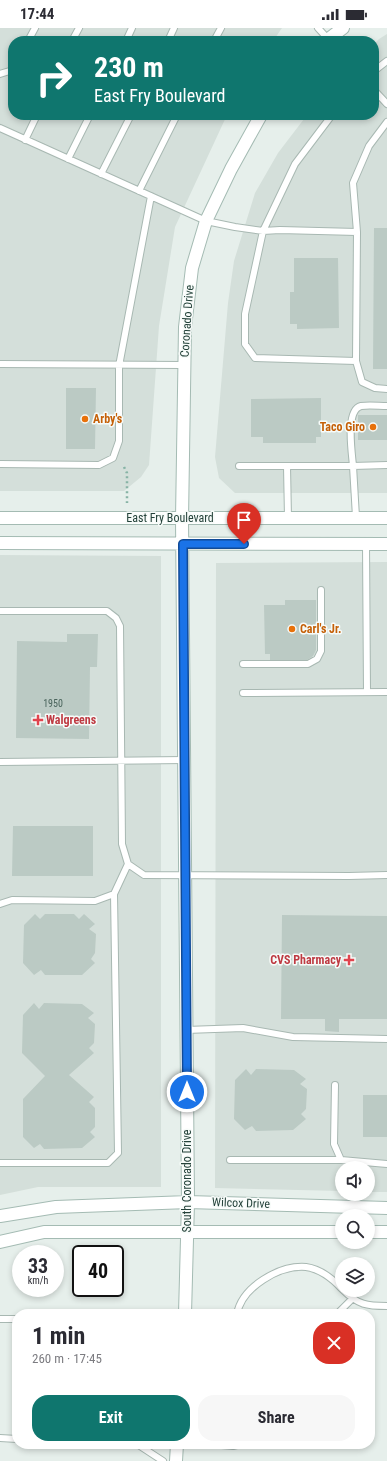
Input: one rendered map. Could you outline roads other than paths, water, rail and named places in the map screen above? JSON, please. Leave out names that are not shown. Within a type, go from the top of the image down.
[{"type":"street","points":[[333,36],[343,28]]},
{"type":"street","name":"Coronado Drive","points":[[183,544],[182,519],[185,327],[192,268],[206,221],[231,169],[258,120]]},
{"type":"street","name":"East Fry Boulevard","points":[[0,518],[387,518]]},
{"type":"street","points":[[0,543],[387,544]]},
{"type":"street","name":"South Coronado Drive","points":[[183,544],[188,1202],[185,1309]]},
{"type":"street","name":"Wilcox Drive","points":[[0,1216],[56,1207],[188,1202],[387,1208]]},
{"type":"street","points":[[0,1242],[44,1232],[335,1232]]},
{"type":"street","points":[[375,1232],[387,1232]]},
{"type":"street","points":[[176,1461],[177,1449]]},
{"type":"lane","points":[[318,28],[325,36]]},
{"type":"lane","points":[[379,67],[387,61]]},
{"type":"lane","points":[[379,95],[387,104]]},
{"type":"lane","points":[[25,140],[35,120]]},
{"type":"lane","points":[[68,159],[88,120]]},
{"type":"lane","points":[[101,174],[128,120]]},
{"type":"lane","points":[[139,191],[175,120]]},
{"type":"lane","points":[[328,120],[295,164],[263,231],[245,314],[245,344],[254,358],[356,361]]},
{"type":"lane","points":[[387,122],[369,146],[353,183],[357,232],[356,361],[362,382],[375,388],[387,388]]},
{"type":"lane","points":[[0,128],[206,221],[263,231],[357,232]]},
{"type":"lane","points":[[0,464],[99,465],[113,458],[119,441],[119,366],[151,196]]},
{"type":"lane","points":[[0,364],[119,366],[184,365]]},
{"type":"lane","points":[[356,517],[351,420],[353,412],[360,406],[387,406]]},
{"type":"lane","points":[[239,466],[387,465]]},
{"type":"lane","points":[[287,466],[288,518]]},
{"type":"lane","points":[[366,544],[367,692]]},
{"type":"lane","points":[[242,664],[308,664],[317,659],[321,651],[321,590]]},
{"type":"lane","points":[[0,611],[107,611],[116,618],[120,626],[122,844],[128,864],[144,875],[387,875]]},
{"type":"lane","points":[[243,693],[387,692]]},
{"type":"lane","points":[[0,762],[185,760]]},
{"type":"lane","points":[[0,1164],[108,1163],[118,1153],[114,894],[128,864]]},
{"type":"lane","points":[[0,904],[12,900],[95,901],[114,894]]},
{"type":"lane","points":[[186,1030],[243,1028],[293,1036],[387,1039]]},
{"type":"lane","points":[[335,1085],[334,1144],[341,1160]]},
{"type":"lane","points":[[230,1160],[341,1160],[387,1164]]},
{"type":"lane","points":[[238,1309],[246,1294],[256,1284],[270,1275],[285,1269],[305,1267],[321,1272],[335,1281]]},
{"type":"lane","points":[[342,1309],[352,1299],[361,1304],[387,1306]]},
{"type":"lane","points":[[0,1319],[12,1319]]},
{"type":"lane","points":[[0,1438],[12,1438]]},
{"type":"lane","points":[[145,1449],[163,1461]]},
{"type":"place","name":"Arby's","points":[[85,419]]},
{"type":"place","name":"Taco Giro","points":[[373,427]]},
{"type":"place","name":"Carl's Jr.","points":[[292,629]]},
{"type":"place","name":"Walgreens","points":[[38,720]]},
{"type":"place","name":"CVS Pharmacy","points":[[349,960]]}]
